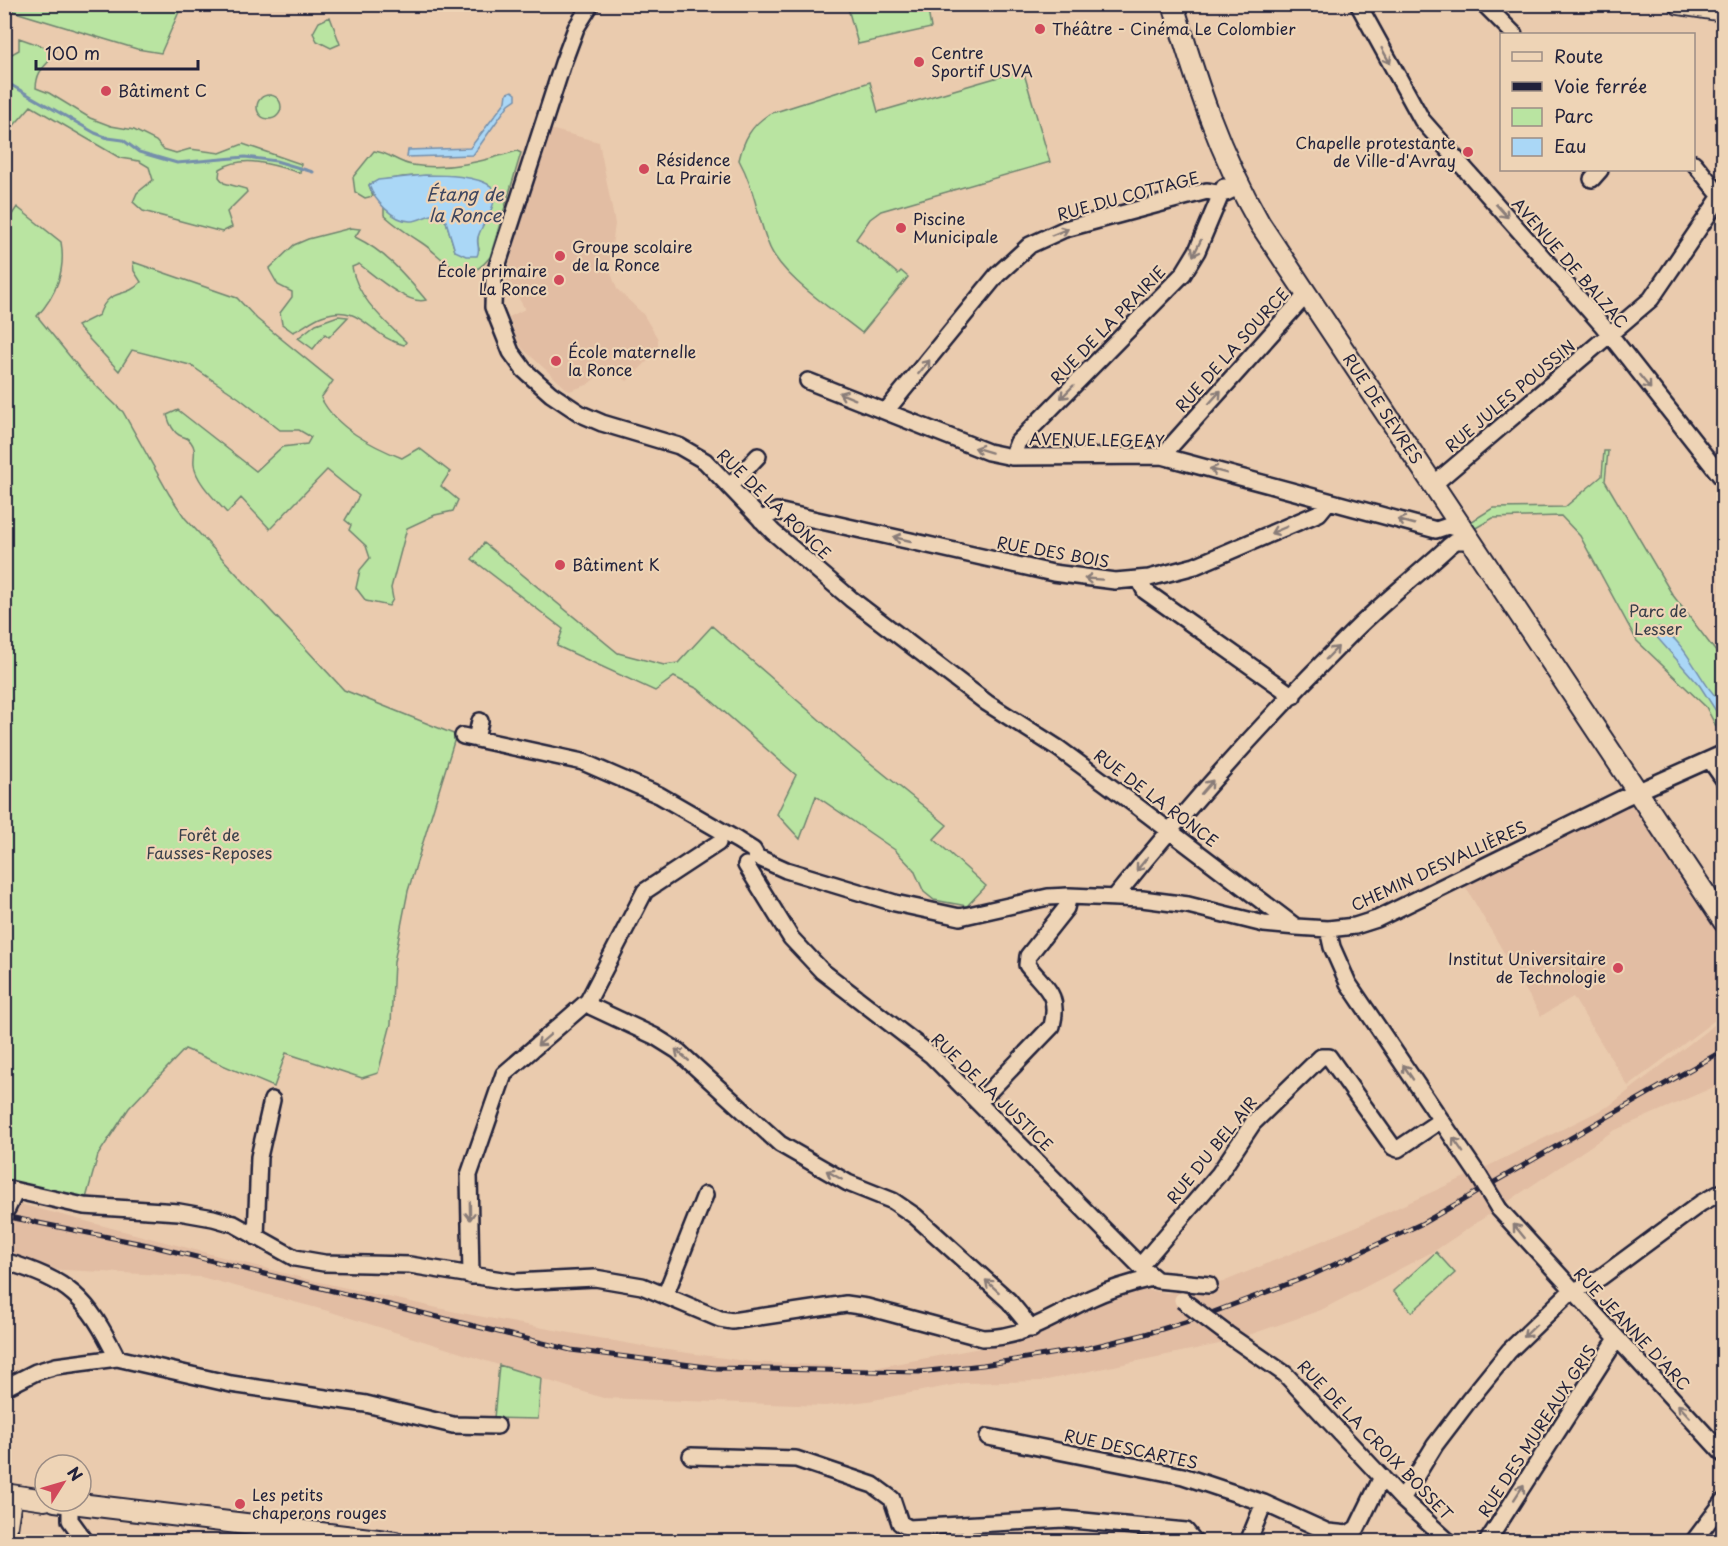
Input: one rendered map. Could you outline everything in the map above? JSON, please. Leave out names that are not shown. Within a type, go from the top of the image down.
[{"type":"main road","name":"RUE DE SÈVRES","points":[[1173,4],[1215,137],[1237,185],[1306,295],[1724,922]]},
{"type":"main road","points":[[1679,4],[1724,10]]},
{"type":"main road","points":[[9,1495],[33,1498]]},
{"type":"main road","points":[[93,1506],[394,1542]]},
{"type":"street","name":"RUE DE LA RONCE","points":[[591,4],[571,43],[494,276],[493,307],[511,352],[524,370],[551,394],[581,414],[693,453],[731,485],[761,520],[818,572],[987,703],[1058,748],[1296,927]]},
{"type":"street","name":"AVENUE DE BALZAC","points":[[1358,4],[1422,120],[1610,335],[1724,480]]},
{"type":"street","points":[[1484,4],[1513,33]]},
{"type":"street","points":[[1695,163],[1722,198]]},
{"type":"street","name":"RUE DU COTTAGE","points":[[886,411],[997,274],[1030,245],[1065,229],[1206,191],[1219,194],[1226,184],[1237,185]]},
{"type":"street","name":"RUE DE LA PRAIRIE","points":[[1012,457],[1018,442],[1183,274],[1197,251],[1219,194]]},
{"type":"street","name":"RUE JULES POUSSIN","points":[[1434,484],[1610,335],[1659,290],[1722,198]]},
{"type":"street","name":"RUE DE LA SOURCE","points":[[1161,456],[1306,295]]},
{"type":"street","name":"AVENUE LEGEAY","points":[[807,381],[988,452],[1012,457],[1161,456],[1436,530],[1448,526],[1462,530]]},
{"type":"street","points":[[731,485],[758,456]]},
{"type":"street","name":"RUE DES BOIS","points":[[761,520],[777,511],[1081,578],[1139,579],[1195,566],[1319,513],[1328,501]]},
{"type":"street","points":[[1115,897],[1169,831],[1352,632],[1449,546],[1457,540],[1463,541],[1462,530]]},
{"type":"street","points":[[1139,579],[1145,591],[1293,696]]},
{"type":"street","points":[[480,722],[470,737],[583,762],[658,795],[726,844],[748,856]]},
{"type":"street","points":[[1717,756],[1724,780]]},
{"type":"street","name":"CHEMIN DESVALLIÈRES","points":[[748,856],[884,900],[960,917],[1048,897],[1115,897],[1188,905],[1264,924],[1329,929],[1355,926],[1377,919],[1717,756]]},
{"type":"street","points":[[471,1276],[469,1175],[504,1074],[588,1001],[645,891],[717,836]]},
{"type":"street","name":"RUE DE LA JUSTICE","points":[[748,856],[791,938],[822,971],[931,1055],[1155,1279]]},
{"type":"street","points":[[979,1102],[1052,1026],[1056,1009],[1053,997],[1027,965],[1028,956],[1066,908],[1069,896]]},
{"type":"street","name":"RUE JEANNE D'ARC","points":[[1329,929],[1332,947],[1348,983],[1499,1209],[1616,1340],[1724,1455]]},
{"type":"street","points":[[588,1001],[592,1007],[654,1036],[678,1051],[780,1144],[848,1183],[892,1202],[915,1216],[1009,1301],[1032,1329]]},
{"type":"street","name":"RUE DU BEL AIR","points":[[1140,1266],[1219,1174],[1252,1123],[1320,1057],[1329,1057],[1393,1148],[1398,1149],[1441,1120]]},
{"type":"street","points":[[256,1237],[259,1157],[272,1100]]},
{"type":"street","points":[[7,1209],[10,1190],[84,1206],[179,1212],[234,1224],[295,1258],[324,1263],[410,1265],[514,1282],[596,1278],[642,1286],[732,1321],[846,1304],[867,1307],[983,1338],[999,1338],[1032,1329],[1090,1298],[1155,1279],[1209,1285]]},
{"type":"street","points":[[665,1296],[705,1195]]},
{"type":"street","points":[[1402,1499],[1435,1445],[1509,1351],[1567,1294],[1574,1293],[1601,1277],[1721,1196]]},
{"type":"street","points":[[4,1261],[47,1275],[82,1300],[95,1316],[117,1358]]},
{"type":"street","name":"RUE DE LA CROIX BOSSET","points":[[1155,1279],[1227,1334],[1286,1374],[1402,1499],[1449,1542]]},
{"type":"street","name":"RUE DES MUREAUX GRIS","points":[[1487,1542],[1616,1340]]},
{"type":"street","points":[[4,1388],[36,1372],[56,1366],[117,1358],[238,1385],[366,1404],[453,1425],[496,1426]]},
{"type":"street","name":"RUE DESCARTES","points":[[988,1437],[1184,1476],[1264,1503],[1328,1532],[1348,1534],[1357,1528],[1382,1477]]},
{"type":"street","points":[[691,1456],[796,1459],[873,1485],[892,1498],[900,1523],[909,1528],[1063,1519],[1186,1532],[1195,1542]]},
{"type":"street","points":[[7,1542],[9,1495]]},
{"type":"street","points":[[1693,1542],[1724,1501]]},
{"type":"street","points":[[1248,1542],[1264,1503]]},
{"type":"street","points":[[67,1513],[70,1521],[86,1542]]},
{"type":"shaded area","name":"Groupe scolaire de la Ronce","points":[[550,129],[599,142],[615,224],[609,268],[617,289],[643,314],[658,339],[658,351],[627,381],[610,366],[587,385],[569,391],[522,348],[509,317],[525,309],[512,287],[506,284],[513,249]]},
{"type":"shaded area","name":"Institut Universitaire de Technologie","points":[[1629,805],[1636,807],[1723,940],[1723,1014],[1628,1086],[1573,997],[1541,1016],[1465,886]]},
{"type":"shaded area","points":[[1723,1018],[1723,1083],[1613,1131],[1436,1250],[1321,1310],[1229,1342],[1042,1381],[964,1383],[868,1401],[825,1406],[603,1398],[328,1311],[201,1277],[44,1269],[5,1255],[5,1200],[310,1280],[456,1312],[653,1348],[752,1362],[874,1368],[996,1345],[1058,1325],[1137,1288],[1168,1293],[1223,1282],[1355,1227],[1476,1172],[1609,1106]]},
{"type":"green space","points":[[16,5],[182,5],[161,53],[137,49],[12,11]]},
{"type":"green space","points":[[847,5],[927,5],[931,28],[858,44]]},
{"type":"green space","points":[[330,17],[340,44],[331,48],[317,41],[313,33],[319,22]]},
{"type":"green space","points":[[19,38],[56,51],[38,75],[36,88],[49,93],[90,118],[111,126],[134,130],[156,141],[163,149],[176,153],[190,149],[220,153],[243,144],[301,164],[300,173],[260,162],[239,162],[220,169],[219,177],[224,183],[246,189],[247,192],[227,212],[232,227],[222,232],[143,211],[133,202],[137,193],[153,180],[149,167],[139,161],[120,158],[31,106],[10,130],[5,126],[5,51],[12,54],[19,50]]},
{"type":"green space","points":[[1023,70],[1050,162],[881,211],[870,219],[856,239],[898,274],[901,271],[908,277],[862,333],[809,292],[774,256],[739,160],[749,134],[757,123],[769,114],[870,82],[878,112]]},
{"type":"green space","points":[[269,95],[278,98],[281,107],[278,116],[269,119],[260,116],[257,107],[260,98]]},
{"type":"green space","points":[[374,151],[384,153],[407,164],[425,167],[452,166],[517,151],[521,153],[490,257],[481,267],[472,271],[455,268],[384,215],[384,207],[401,216],[432,215],[446,221],[455,251],[479,249],[479,234],[492,203],[492,187],[467,179],[412,176],[369,185],[373,196],[365,198],[355,192],[353,177]]},
{"type":"green space","name":"Forêt de Fausses-Reposes","points":[[17,207],[61,242],[62,263],[58,282],[49,300],[37,316],[85,375],[123,412],[185,518],[344,690],[456,735],[408,891],[394,962],[391,1024],[378,1073],[362,1078],[286,1053],[274,1087],[185,1049],[129,1108],[98,1155],[85,1202],[5,1185],[4,213],[11,216]]},
{"type":"green space","points":[[351,228],[360,229],[355,237],[385,257],[426,300],[419,301],[401,294],[359,264],[352,267],[366,299],[406,342],[404,345],[392,341],[356,316],[346,313],[322,316],[293,332],[282,324],[280,313],[292,297],[292,292],[278,285],[269,269],[294,245]]},
{"type":"green space","points":[[133,262],[237,298],[257,319],[333,381],[321,398],[345,427],[367,442],[402,458],[419,448],[450,472],[441,486],[458,500],[453,511],[435,515],[407,528],[391,588],[393,599],[389,606],[366,601],[356,588],[360,570],[370,558],[366,546],[349,530],[351,525],[345,520],[359,496],[327,470],[270,529],[241,498],[227,513],[198,478],[194,465],[193,445],[188,439],[174,431],[167,415],[178,410],[256,471],[282,447],[307,444],[311,437],[299,430],[280,430],[239,398],[190,365],[132,350],[119,371],[77,326],[99,315],[103,306],[112,297],[129,291],[141,282],[134,271]]},
{"type":"green space","points":[[338,316],[348,317],[329,337],[325,334],[313,349],[298,338],[316,324]]},
{"type":"green space","name":"Parc de Lesser","points":[[1604,451],[1608,451],[1605,481],[1672,594],[1723,661],[1723,740],[1706,707],[1637,641],[1580,536],[1561,516],[1493,518],[1474,529],[1469,523],[1493,508],[1565,507],[1602,476]]},
{"type":"green space","points":[[484,543],[618,653],[664,665],[678,663],[712,626],[853,749],[947,825],[934,839],[986,886],[967,906],[934,900],[924,892],[914,870],[895,850],[816,796],[800,839],[777,814],[796,775],[698,689],[674,677],[655,691],[557,646],[563,629],[472,559]]},
{"type":"green space","points":[[1436,1252],[1455,1273],[1412,1312],[1393,1291]]},
{"type":"green space","points":[[499,1365],[541,1378],[538,1419],[494,1418]]},
{"type":"water","points":[[512,91],[516,94],[516,99],[509,104],[473,155],[407,157],[408,150],[470,148],[506,101],[507,93]]},
{"type":"water","name":"Étang de la Ronce","points":[[425,175],[469,178],[492,187],[494,201],[478,237],[477,256],[466,256],[455,251],[446,221],[432,215],[413,221],[397,217],[380,203],[369,185],[378,180]]},
{"type":"water","points":[[1659,627],[1678,643],[1714,695],[1723,704],[1723,722],[1700,686],[1654,634]]},
{"type":"waterway","points":[[4,81],[95,133],[123,140],[139,152],[177,163],[245,157],[276,161],[313,172]]},
{"type":"tunnel","points":[[4,1224],[7,1209]]},
{"type":"railway","points":[[4,1216],[148,1245],[571,1350],[715,1368],[919,1372],[983,1365],[1088,1348],[1142,1335],[1195,1319],[1312,1275],[1423,1223],[1724,1050]]},
{"type":"place","name":"Théâtre - Cinéma Le Colombier","points":[[1040,29]]},
{"type":"place","name":"Centre Sportif USVA","points":[[919,62]]},
{"type":"place","name":"Bâtiment C","points":[[106,91]]},
{"type":"place","name":"Chapelle protestante de Ville-d'Avray","points":[[1468,152]]},
{"type":"place","name":"Résidence La Prairie","points":[[644,169]]},
{"type":"place","name":"Piscine Municipale","points":[[901,228]]},
{"type":"place","name":"Groupe scolaire de la Ronce","points":[[560,256]]},
{"type":"place","name":"École primaire La Ronce","points":[[559,280]]},
{"type":"place","name":"École maternelle la Ronce","points":[[556,361]]},
{"type":"place","name":"Bâtiment K","points":[[560,565]]},
{"type":"place","name":"Institut Universitaire de Technologie","points":[[1618,968]]},
{"type":"place","name":"Les petits chaperons rouges","points":[[240,1504]]}]
